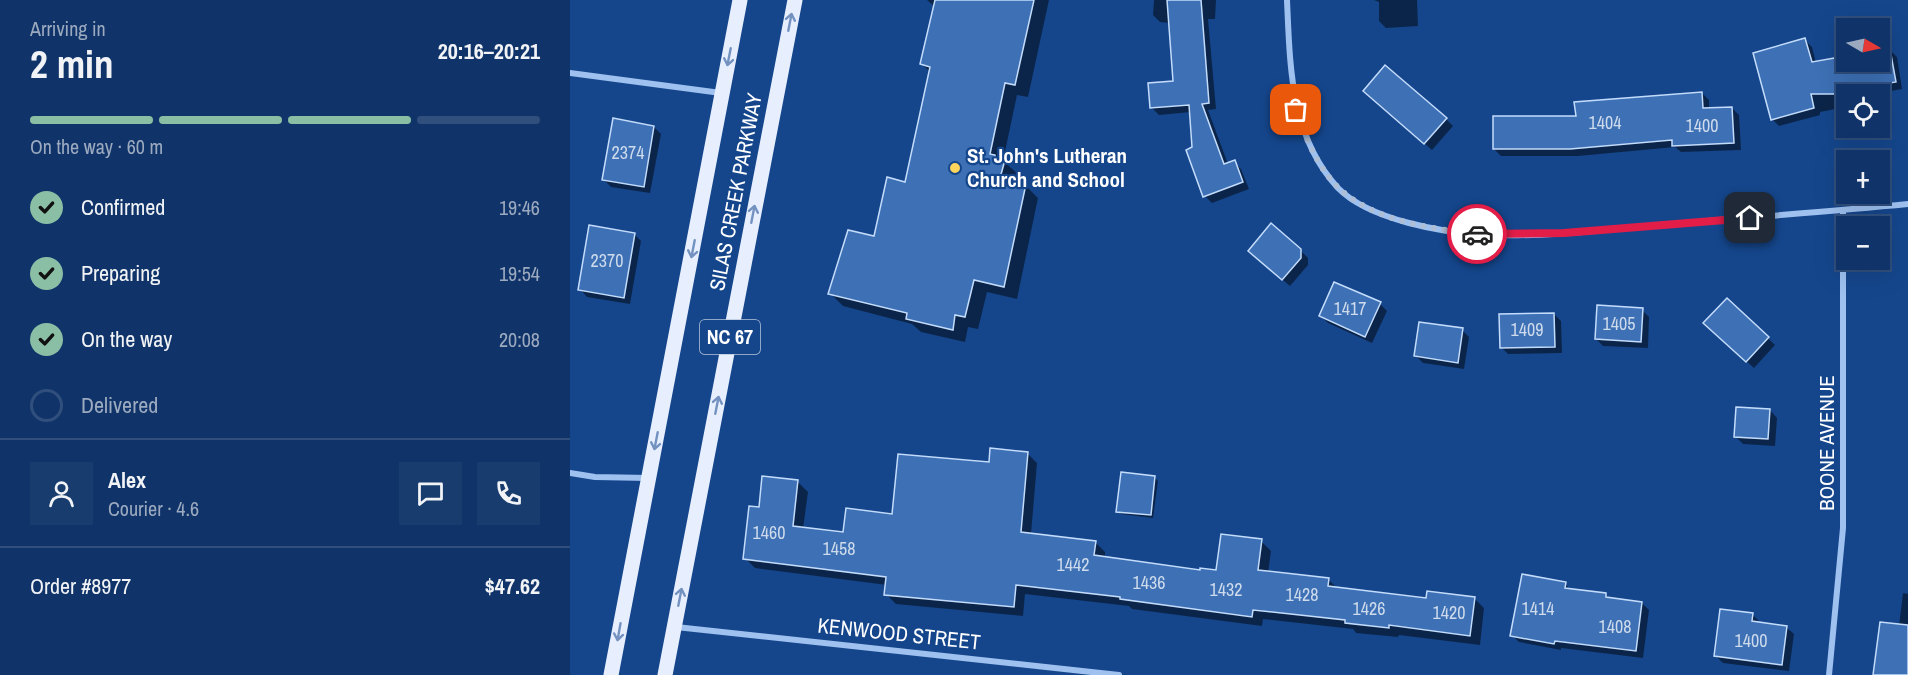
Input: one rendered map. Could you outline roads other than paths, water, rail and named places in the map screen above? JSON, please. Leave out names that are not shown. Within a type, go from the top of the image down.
[{"type":"main road","name":"SILAS CREEK PARKWAY","points":[[612,675],[740,0]]},
{"type":"main road","name":"SILAS CREEK PARKWAY","points":[[665,675],[795,0]]},
{"type":"street","points":[[1287,0],[1290,71],[1296,110],[1305,134],[1323,169],[1339,189],[1359,204],[1384,215],[1434,229],[1486,235],[1564,233],[1908,204]]},
{"type":"street","points":[[570,73],[723,93]]},
{"type":"street","name":"BOONE AVENUE","points":[[1829,675],[1843,528],[1843,210]]},
{"type":"street","points":[[570,473],[595,477],[649,478]]},
{"type":"street","name":"KENWOOD STREET","points":[[674,627],[1119,675]]},
{"type":"place","name":"St. John's Lutheran Church and School","points":[[955,168]]}]
